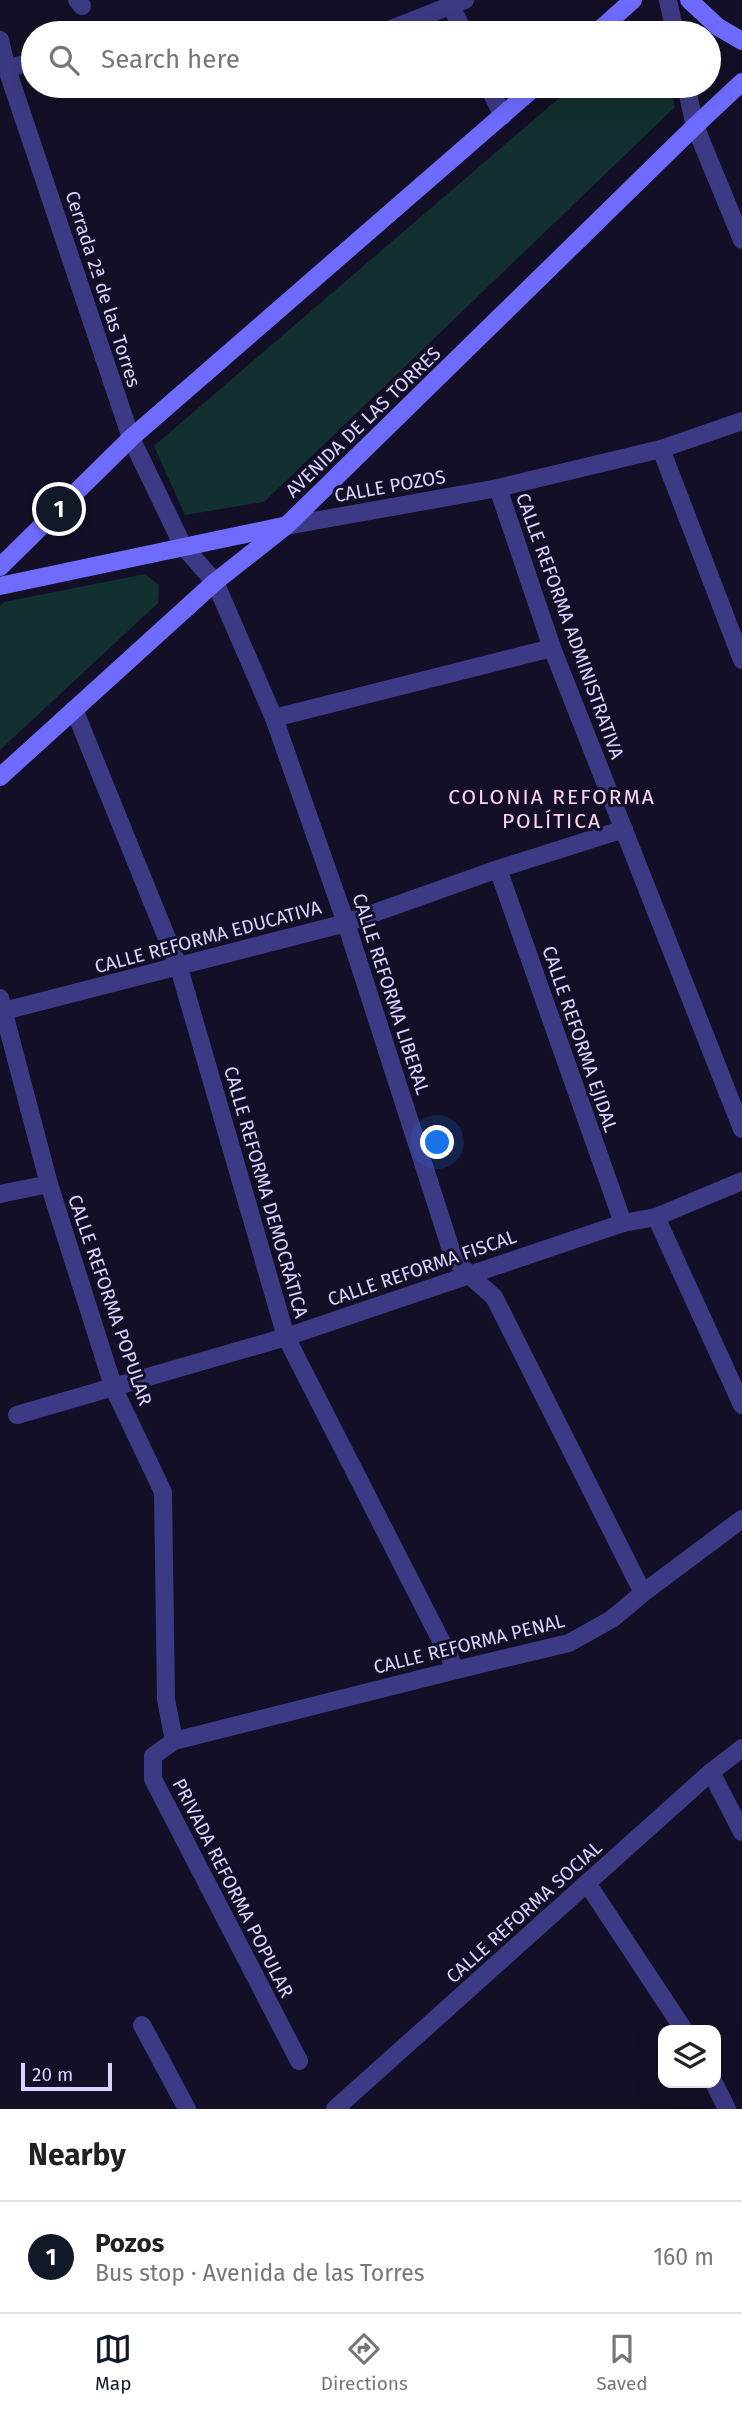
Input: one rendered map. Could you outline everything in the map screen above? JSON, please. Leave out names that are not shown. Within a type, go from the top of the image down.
[{"type":"street","points":[[609,21],[633,0]]},
{"type":"street","points":[[668,0],[672,21]]},
{"type":"street","points":[[689,0],[712,21]]},
{"type":"street","points":[[412,21],[458,3],[462,21]]},
{"type":"street","points":[[721,29],[742,41]]},
{"type":"street","name":"Cerrada 2ª de las Torres","points":[[0,40],[7,69],[131,438],[183,546],[215,582]]},
{"type":"street","points":[[7,69],[21,65]]},
{"type":"street","name":"AVENIDA DE LAS TORRES","points":[[0,777],[215,582],[286,526],[742,82]]},
{"type":"street","points":[[494,98],[503,116]]},
{"type":"street","points":[[0,567],[131,438],[523,98]]},
{"type":"street","points":[[689,98],[695,126],[742,240]]},
{"type":"street","name":"CALLE POZOS","points":[[0,586],[183,546],[498,488],[661,449],[742,421]]},
{"type":"street","points":[[661,449],[742,660]]},
{"type":"street","name":"CALLE REFORMA ADMINISTRATIVA","points":[[498,488],[552,648],[742,1129]]},
{"type":"street","name":"CALLE REFORMA LIBERAL","points":[[215,582],[274,718],[346,923],[453,1256],[468,1274],[494,1297],[643,1592]]},
{"type":"street","points":[[274,718],[552,648]]},
{"type":"street","name":"CALLE REFORMA DEMOCRÁTICA","points":[[74,709],[179,968],[286,1337],[456,1670]]},
{"type":"street","name":"CALLE REFORMA EDUCATIVA","points":[[2,1007],[179,968],[346,923],[498,869],[624,829]]},
{"type":"street","name":"CALLE REFORMA EJIDAL","points":[[498,869],[622,1223]]},
{"type":"street","name":"CALLE REFORMA POPULAR","points":[[2,1007],[49,1184],[114,1389],[163,1492],[166,1699],[174,1741]]},
{"type":"street","name":"CALLE REFORMA FISCAL","points":[[17,1415],[286,1337],[622,1223],[656,1217],[742,1181]]},
{"type":"street","points":[[0,1194],[49,1184]]},
{"type":"street","points":[[656,1217],[742,1405]]},
{"type":"street","name":"CALLE REFORMA PENAL","points":[[174,1741],[569,1643],[612,1619],[643,1592],[742,1519]]},
{"type":"street","name":"PRIVADA REFORMA POPULAR","points":[[174,1741],[153,1756],[153,1779],[299,2061]]},
{"type":"street","name":"CALLE REFORMA SOCIAL","points":[[335,2109],[711,1772],[742,1748]]},
{"type":"street","points":[[711,1772],[742,1832]]},
{"type":"street","points":[[587,1883],[681,2025]]},
{"type":"street","points":[[142,2025],[187,2109]]},
{"type":"street","points":[[716,2088],[727,2109]]},
{"type":"green space","points":[[559,98],[673,98],[675,107],[264,502],[185,515],[154,446]]},
{"type":"green space","points":[[145,574],[159,585],[158,603],[0,750],[0,606],[4,602]]},
{"type":"place","name":"Pozos","points":[[59,509]]},
{"type":"district","name":"COLONIA REFORMA POLÍTICA","points":[[552,809]]}]
